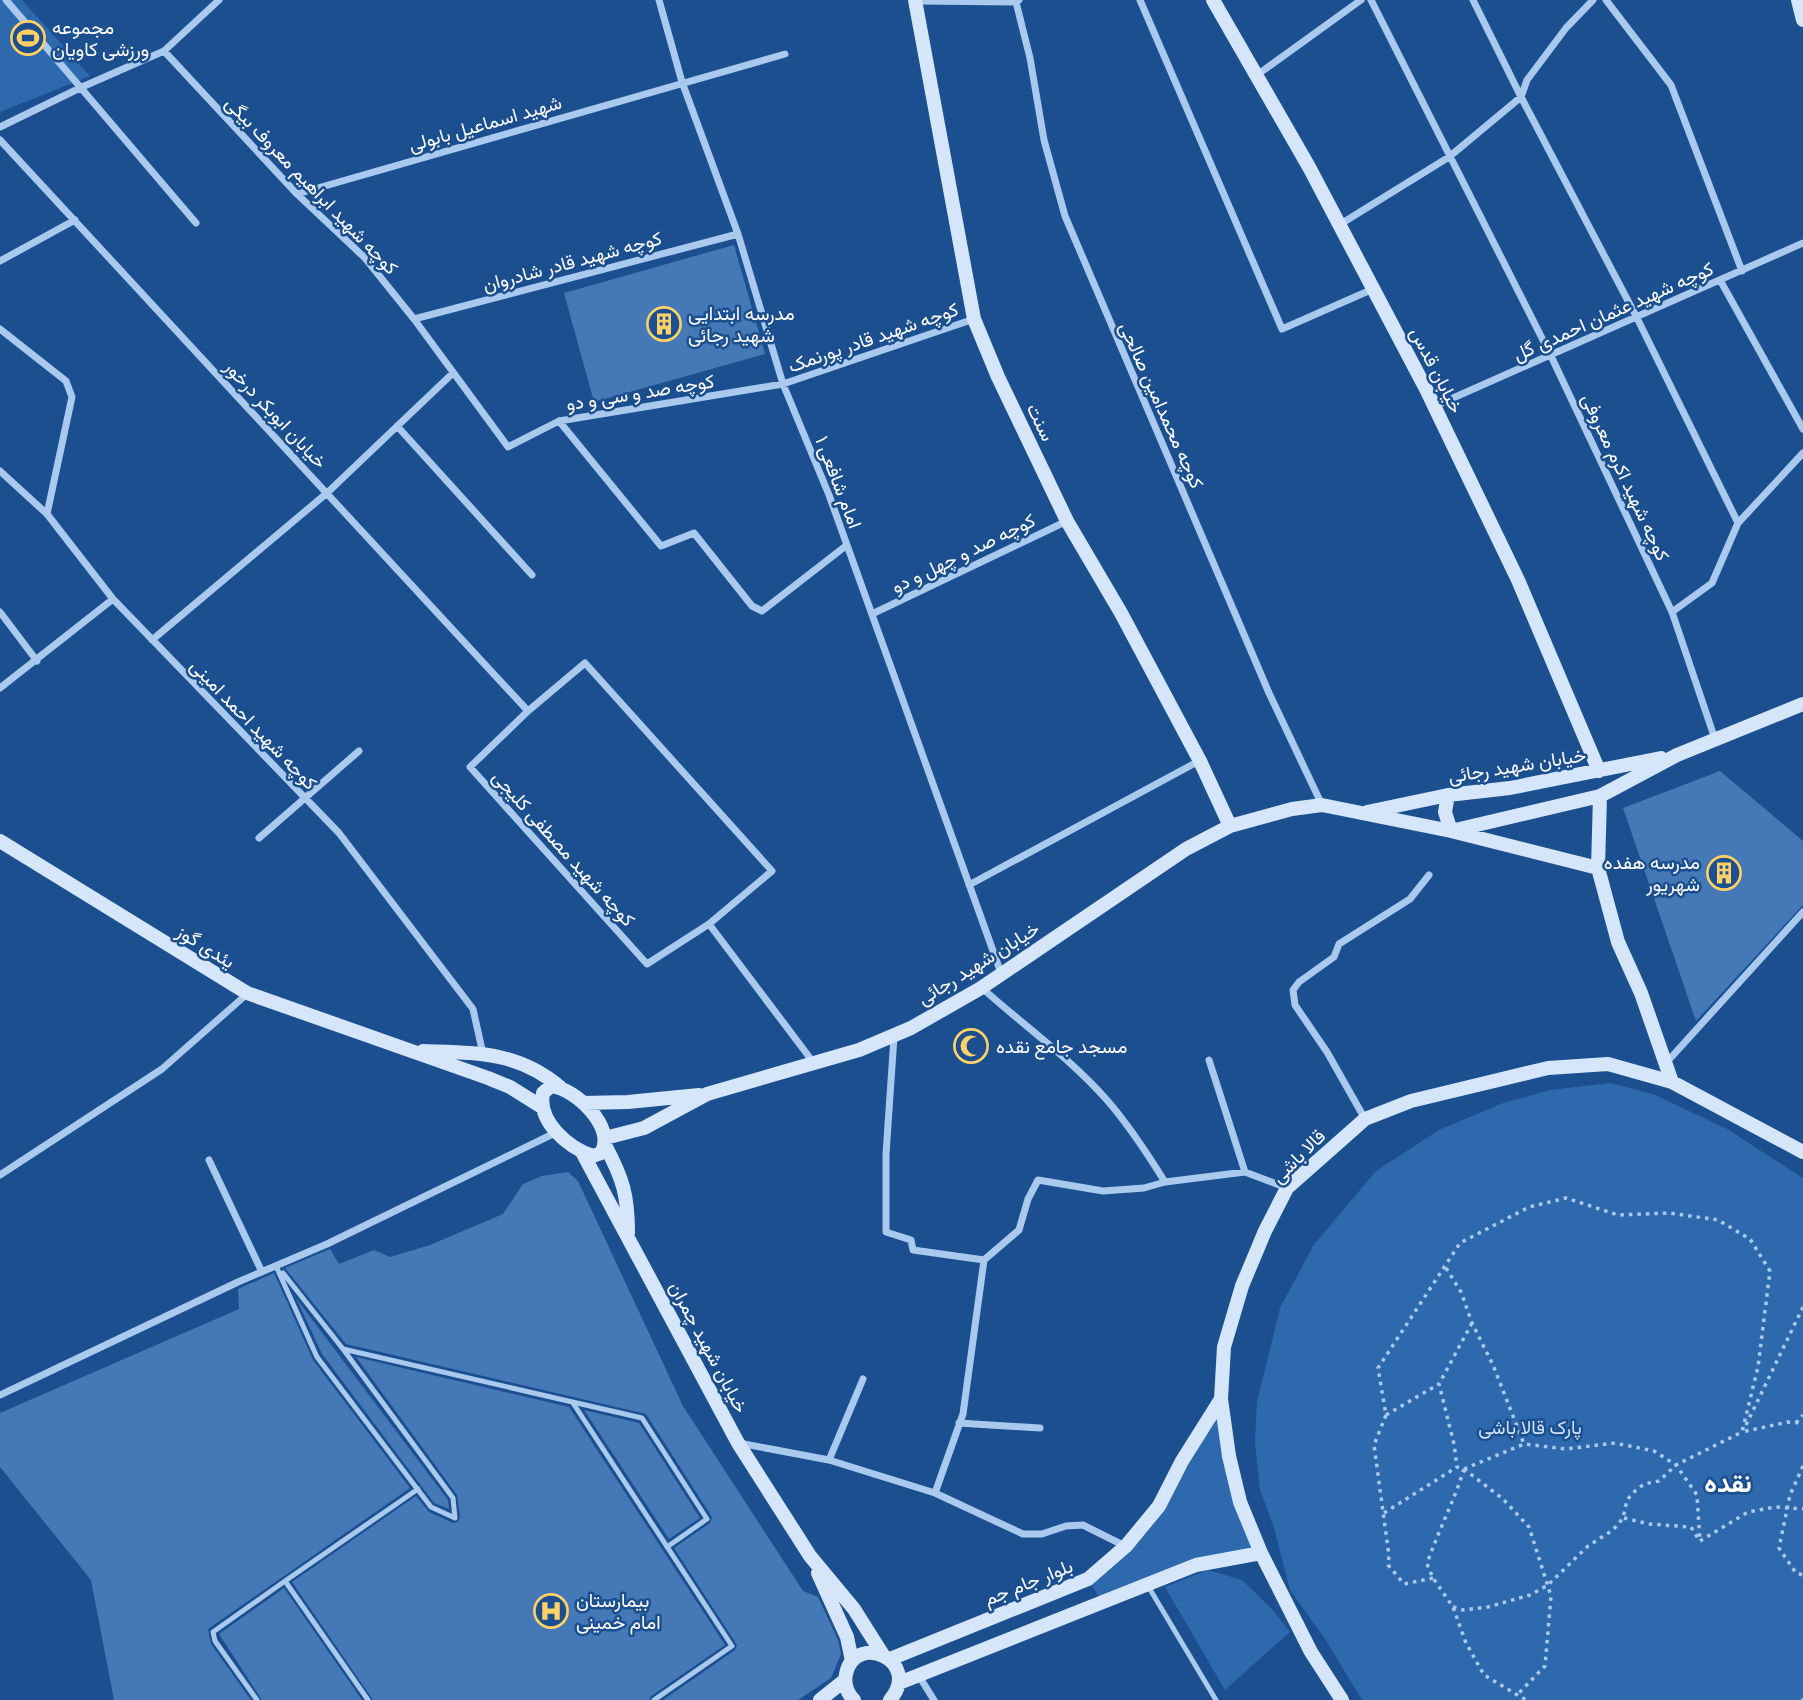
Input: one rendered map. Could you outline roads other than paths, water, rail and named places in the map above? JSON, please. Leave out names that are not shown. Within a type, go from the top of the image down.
[{"type":"main road","name":"خیابان قدس","points":[[1213,0],[1339,225],[1435,406],[1518,580],[1599,771]]},
{"type":"main road","points":[[1798,0],[1803,20]]},
{"type":"main road","name":"سنت","points":[[915,1],[974,319],[998,377],[1067,521],[1121,613],[1200,761],[1230,827]]},
{"type":"main road","points":[[1677,755],[1803,704]]},
{"type":"main road","name":"خیابان شهید رجائی","points":[[1359,813],[1448,795],[1510,788],[1677,755]]},
{"type":"main road","name":"خیابان شهید رجائی","points":[[582,1152],[593,1156],[598,1154],[605,1142],[644,1128],[707,1094],[859,1050],[911,1028],[981,988],[1186,849],[1230,827],[1292,809],[1322,806],[1451,831],[1600,796],[1677,755]]},
{"type":"main road","points":[[1448,795],[1445,812],[1451,831],[1598,868]]},
{"type":"main road","points":[[1600,796],[1598,868],[1618,942],[1641,993],[1672,1082]]},
{"type":"main road","name":"یئدی گوز","points":[[0,841],[247,993],[510,1087],[542,1107]]},
{"type":"main road","points":[[408,1051],[483,1054],[518,1061],[544,1074],[583,1103],[598,1121],[624,1186],[628,1202],[628,1235]]},
{"type":"main road","name":"قالا باشی","points":[[1342,1700],[1311,1652],[1261,1553],[1240,1502],[1229,1456],[1221,1399],[1224,1347],[1242,1286],[1287,1188],[1365,1119],[1411,1101],[1548,1069],[1608,1064],[1672,1082],[1803,1152]]},
{"type":"main road","points":[[560,1087],[551,1086],[546,1089],[542,1107],[558,1132],[582,1152]]},
{"type":"main road","points":[[583,1103],[628,1102],[707,1094]]},
{"type":"main road","name":"خیابان شهید چمران","points":[[582,1152],[738,1443],[810,1556],[854,1609],[886,1657],[896,1666],[896,1694]]},
{"type":"main road","name":"بلوار جام جم","points":[[852,1661],[868,1653],[886,1657],[1088,1579],[1126,1546],[1159,1506],[1182,1461],[1221,1399]]},
{"type":"main road","points":[[896,1694],[919,1675],[1146,1583],[1196,1565],[1261,1553]]},
{"type":"main road","name":"خیابان شهید چمران","points":[[810,1556],[847,1637],[852,1661]]},
{"type":"main road","points":[[852,1661],[846,1671],[845,1680],[846,1689],[854,1700]]},
{"type":"main road","points":[[820,1700],[845,1680]]},
{"type":"street","points":[[6,0],[196,223]]},
{"type":"street","points":[[0,127],[164,51],[219,0]]},
{"type":"street","name":"امام شافعی ۱","points":[[659,0],[682,82],[738,234],[783,384],[829,495],[1001,973]]},
{"type":"street","points":[[1140,0],[1282,329],[1373,289]]},
{"type":"street","points":[[1256,75],[1361,0]]},
{"type":"street","name":"کوچه شهید اکرم معروفی","points":[[1371,0],[1551,356],[1672,612],[1715,739]]},
{"type":"street","points":[[1473,0],[1637,318],[1738,523]]},
{"type":"street","points":[[1339,225],[1449,157],[1521,97],[1527,80],[1558,38],[1593,0]]},
{"type":"street","points":[[1606,0],[1671,85],[1742,271]]},
{"type":"street","points":[[915,1],[1018,1]]},
{"type":"street","name":"کوچه محمدامین صالحی","points":[[1018,1],[1044,140],[1065,216],[1269,693],[1322,806]]},
{"type":"street","name":"کوچه شهید ابراهیم معروف بیگی","points":[[164,51],[297,194],[365,258],[414,319],[508,447]]},
{"type":"street","name":"شهید اسماعیل بابولی","points":[[297,194],[785,54]]},
{"type":"street","name":"خیابان ابوبکر درخور","points":[[0,140],[528,711]]},
{"type":"street","points":[[0,261],[75,220]]},
{"type":"street","name":"کوچه شهید قادر شادروان","points":[[414,319],[738,234]]},
{"type":"street","name":"کوچه شهید عثمان احمدی گل","points":[[1435,406],[1803,243]]},
{"type":"street","points":[[1720,280],[1803,429]]},
{"type":"street","name":"کوچه شهید قادر پورنمک","points":[[783,384],[974,319]]},
{"type":"street","points":[[0,329],[66,381],[72,397],[47,514]]},
{"type":"street","points":[[152,640],[327,493],[453,373]]},
{"type":"street","name":"کوچه صد و سی و دو","points":[[508,447],[559,421],[783,384]]},
{"type":"street","points":[[559,421],[661,546],[694,533],[752,606],[762,611],[847,545]]},
{"type":"street","points":[[397,426],[532,575]]},
{"type":"street","points":[[1672,612],[1712,583],[1738,523],[1803,453]]},
{"type":"street","name":"کوچه شهید احمد امینی","points":[[0,471],[47,514],[113,599],[304,799],[340,833],[472,1009],[483,1054]]},
{"type":"street","name":"کوچه صد و چهل و دو","points":[[872,614],[1067,521]]},
{"type":"street","points":[[0,688],[113,599]]},
{"type":"street","points":[[0,612],[37,661]]},
{"type":"street","name":"کوچه شهید مصطفی کلیجی","points":[[585,663],[772,871],[709,924],[647,964],[470,767],[528,711],[585,663]]},
{"type":"street","points":[[259,838],[359,751]]},
{"type":"street","points":[[969,885],[1200,761]]},
{"type":"street","points":[[1365,1119],[1327,1052],[1295,1005],[1292,999],[1293,990],[1299,982],[1334,957],[1339,944],[1410,899],[1429,875]]},
{"type":"street","points":[[1666,1063],[1803,912]]},
{"type":"street","points":[[709,924],[814,1063]]},
{"type":"street","points":[[981,988],[1071,1065],[1105,1098],[1136,1136],[1165,1182]]},
{"type":"street","points":[[0,1175],[162,1069],[247,993]]},
{"type":"street","points":[[894,1035],[886,1154],[886,1232],[911,1240],[913,1250],[984,1261]]},
{"type":"street","points":[[1209,1060],[1245,1171]]},
{"type":"street","points":[[0,1395],[327,1244],[558,1132]]},
{"type":"street","points":[[209,1160],[262,1272]]},
{"type":"street","points":[[935,1493],[960,1423],[984,1261],[1020,1230],[1028,1199],[1038,1180],[1103,1191],[1144,1188],[1165,1182],[1245,1171],[1287,1188]]},
{"type":"street","points":[[830,1460],[863,1379]]},
{"type":"street","points":[[960,1423],[1040,1428]]},
{"type":"street","points":[[738,1443],[830,1460],[935,1493],[1023,1534],[1042,1534],[1066,1526],[1083,1525],[1126,1546]]},
{"type":"street","points":[[919,1675],[934,1700]]},
{"type":"lane","points":[[276,1266],[343,1349],[453,1498],[455,1518],[431,1507],[317,1357],[276,1266]]},
{"type":"lane","points":[[343,1349],[642,1418],[707,1519],[667,1548]]},
{"type":"lane","points":[[573,1404],[732,1646],[654,1700]]},
{"type":"lane","points":[[257,1700],[215,1641],[213,1632],[418,1489]]},
{"type":"lane","points":[[285,1581],[368,1700]]},
{"type":"lane","points":[[1146,1583],[1216,1700]]},
{"type":"place","name":"مجموعه ورزشی کاویان","points":[[28,38]]},
{"type":"place","name":"مدرسه ابتدایی شهید رجائی","points":[[664,324]]},
{"type":"place","name":"مدرسه هفده شهریور","points":[[1724,873]]},
{"type":"place","name":"مسجد جامع نقده","points":[[971,1046]]},
{"type":"place","name":"بیمارستان امام خمینی","points":[[551,1611]]},
{"type":"district","name":"نقده","points":[[1728,1483]]},
{"type":"park label","name":"پارک قالا باشی","points":[[1530,1427]]}]
